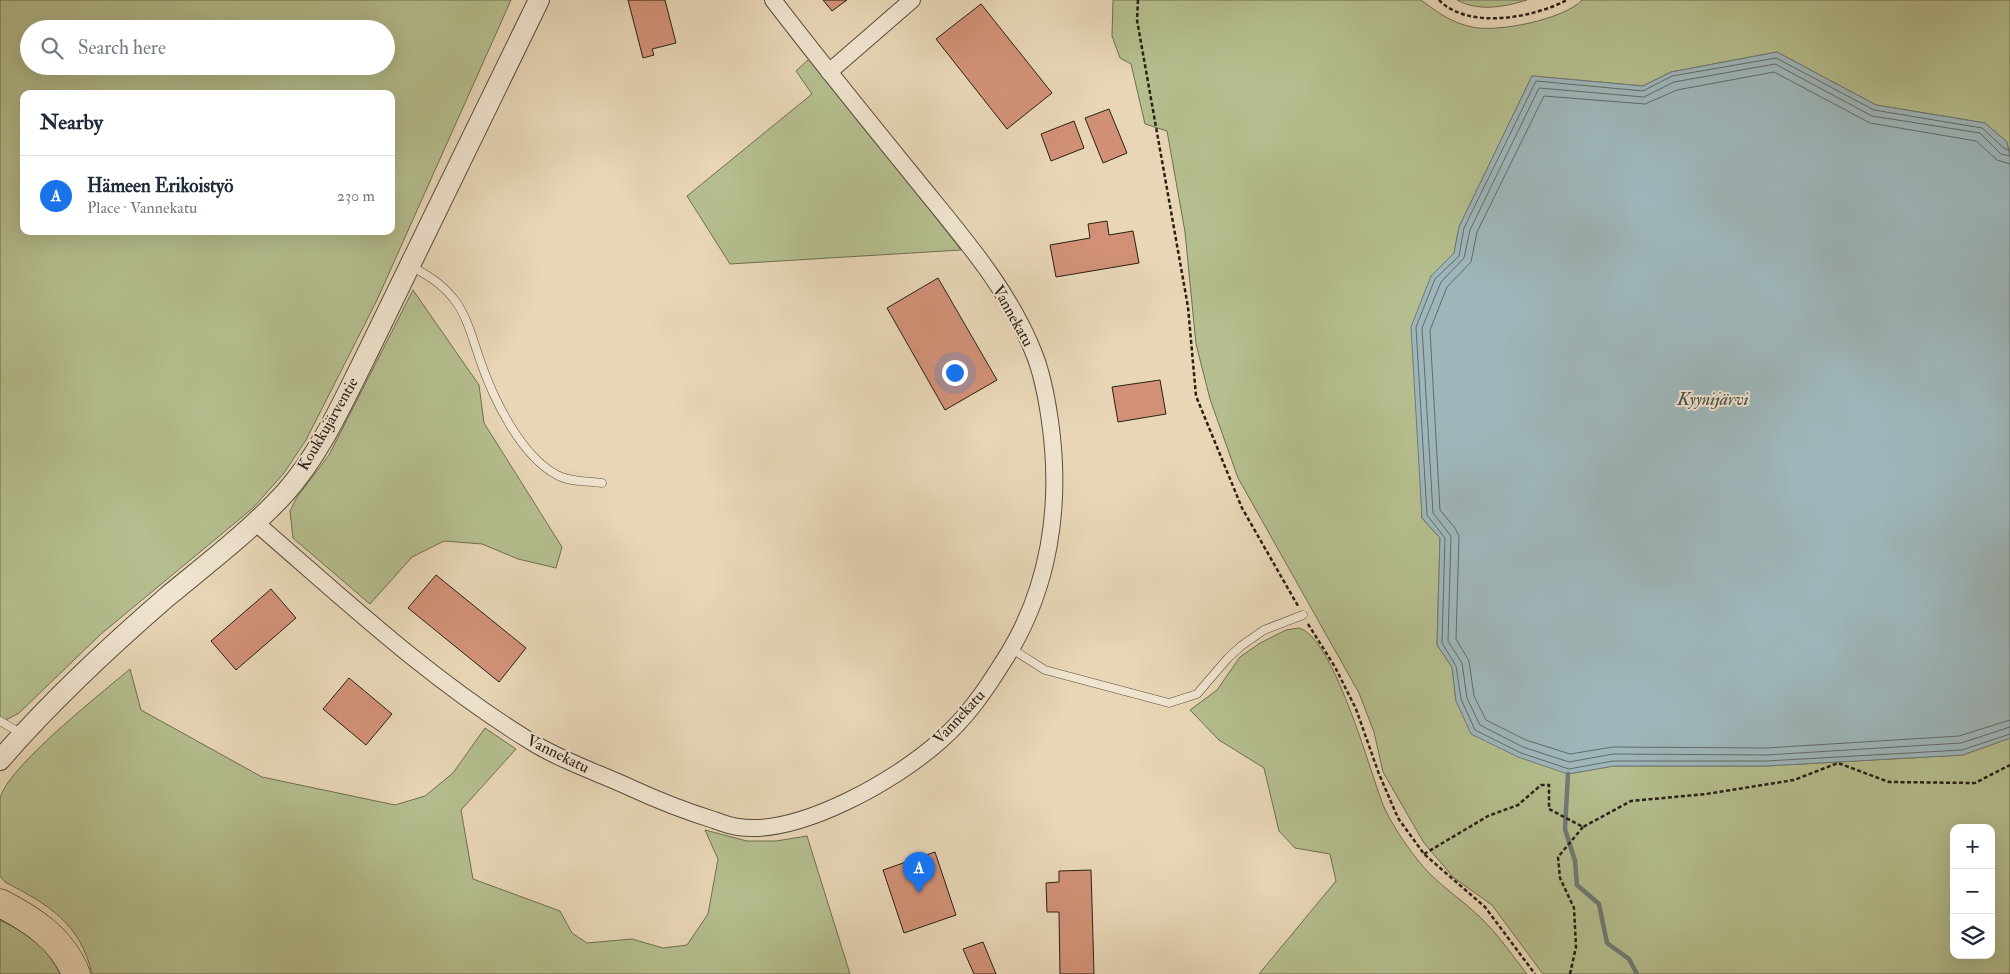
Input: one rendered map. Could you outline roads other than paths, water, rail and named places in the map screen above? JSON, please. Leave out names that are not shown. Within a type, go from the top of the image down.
[{"type":"highway","points":[[0,903],[41,926],[67,955],[76,974]]},
{"type":"street","name":"Koukkujärventie","points":[[0,760],[22,734],[112,645],[256,523],[285,492],[307,464],[332,424],[539,0]]},
{"type":"street","name":"Vannekatu","points":[[256,523],[425,669],[534,744],[672,807],[738,828],[771,828],[808,817],[847,801],[894,776],[941,741],[978,702],[1012,649],[1034,601],[1050,548],[1056,486],[1047,403],[1036,357],[1008,299],[968,244],[773,0]]},
{"type":"street","points":[[829,72],[912,0]]},
{"type":"lane","points":[[410,266],[434,279],[454,299],[467,323],[489,387],[514,430],[538,462],[558,476],[602,483]]},
{"type":"lane","points":[[1012,649],[1045,670],[1169,702],[1197,694],[1241,646],[1264,630],[1302,615]]},
{"type":"lane","points":[[0,721],[22,734]]},
{"type":"water","name":"Kyynijärvi","points":[[1777,52],[1876,105],[1985,123],[2007,142],[2010,158],[2010,738],[1963,755],[1766,766],[1614,766],[1568,774],[1518,757],[1471,734],[1456,701],[1452,667],[1437,645],[1440,538],[1422,518],[1411,327],[1431,276],[1454,253],[1459,227],[1532,76],[1643,86],[1671,72]]},
{"type":"waterway","points":[[1568,774],[1565,829],[1575,861],[1577,885],[1599,904],[1607,943],[1629,959],[1637,974]]},
{"type":"place","name":"Hämeen Erikoistyö","points":[[919,893]]}]
